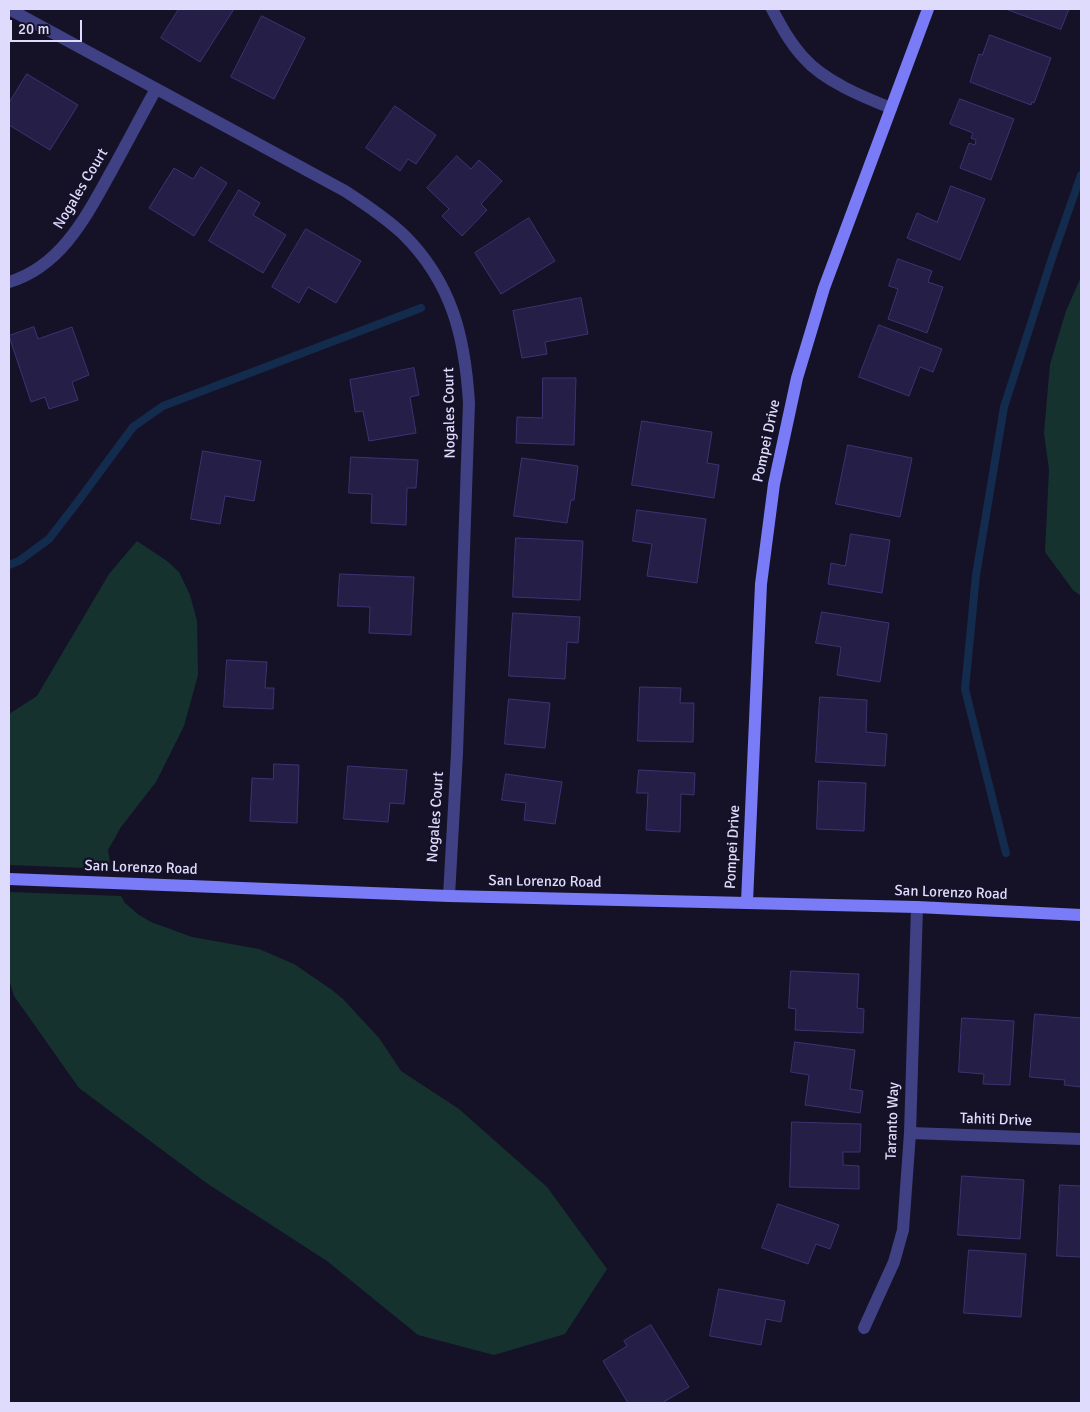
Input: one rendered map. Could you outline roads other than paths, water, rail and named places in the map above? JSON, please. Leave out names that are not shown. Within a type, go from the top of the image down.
[{"type":"street","name":"Nogales Court","points":[[9,9],[345,191],[374,210],[404,235],[422,255],[445,293],[458,327],[465,358],[469,403],[457,753],[449,896]]},
{"type":"street","points":[[772,9],[791,43],[805,60],[842,86],[891,108]]},
{"type":"street","name":"Pompei Drive","points":[[747,902],[761,584],[774,484],[797,378],[811,328],[843,234],[928,9]]},
{"type":"street","name":"Nogales Court","points":[[9,282],[50,260],[75,234],[89,213],[156,89]]},
{"type":"street","name":"San Lorenzo Road","points":[[9,879],[449,896],[917,907],[1081,915]]},
{"type":"street","name":"Taranto Way","points":[[864,1328],[900,1246],[905,1213],[910,1133],[917,907]]},
{"type":"street","name":"Tahiti Drive","points":[[910,1133],[1081,1139]]},
{"type":"waterway","points":[[1006,853],[965,689],[976,575],[1004,407],[1081,175]]},
{"type":"waterway","points":[[9,565],[19,561],[49,539],[133,427],[163,406],[421,308]]}]
